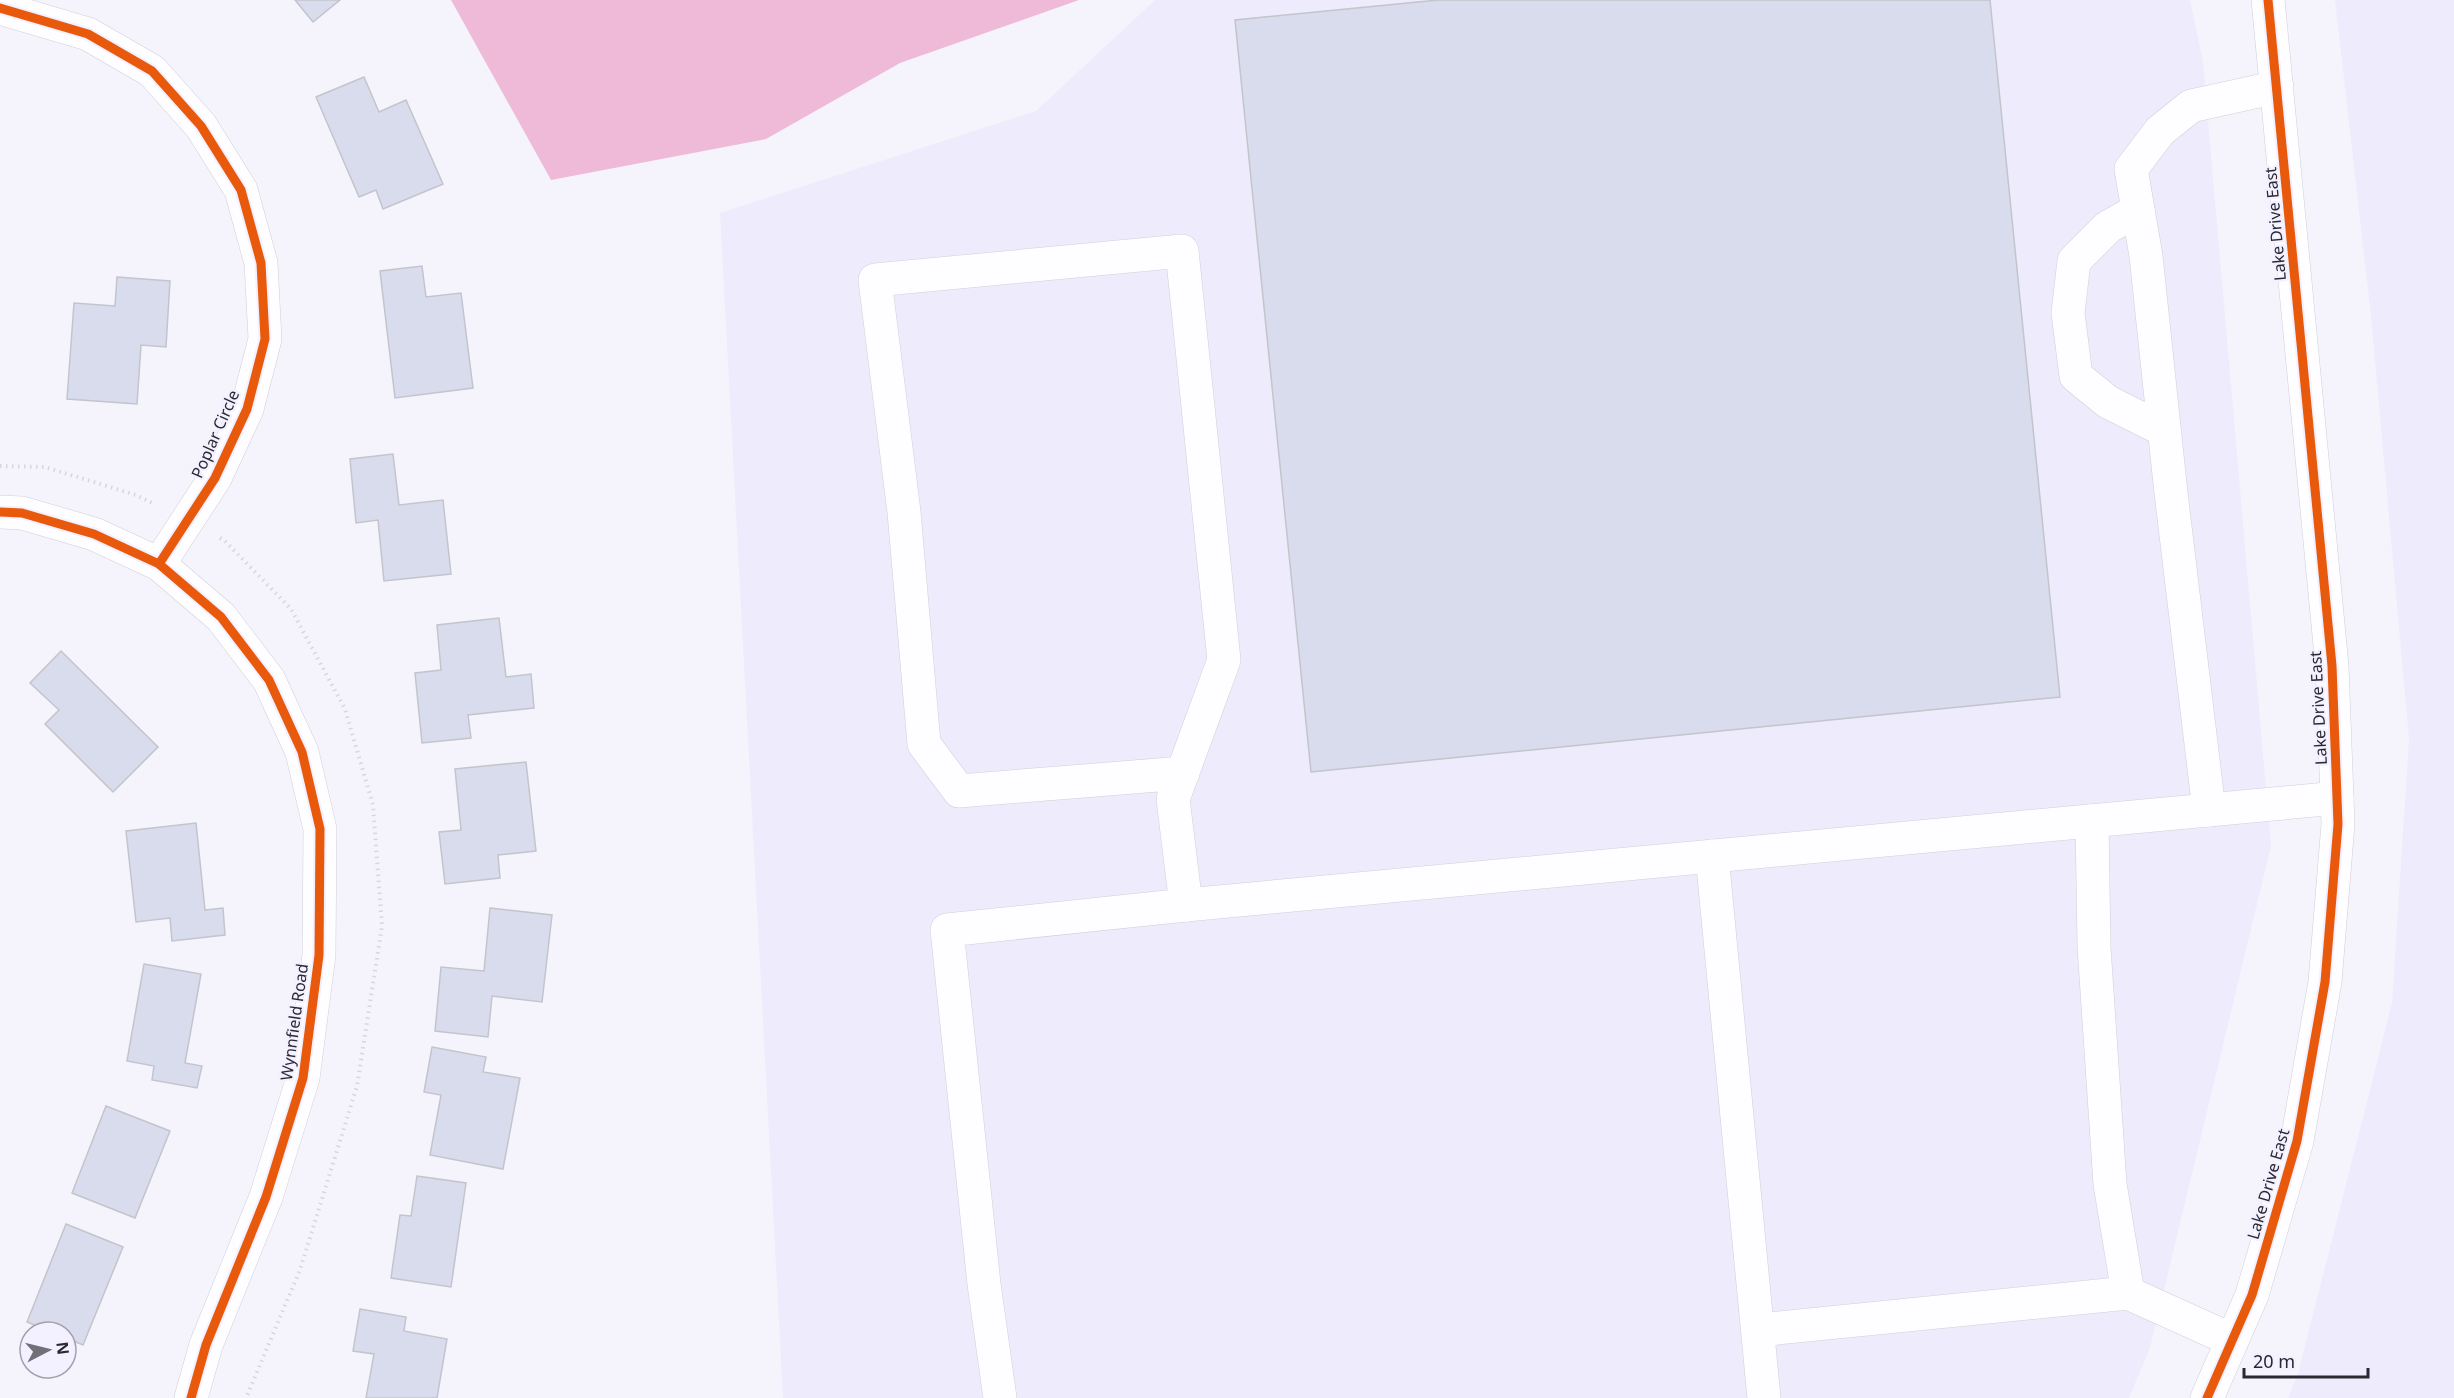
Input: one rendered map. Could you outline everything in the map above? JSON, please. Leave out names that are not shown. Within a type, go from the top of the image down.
[{"type":"street","name":"Lake Drive East","points":[[2207,1398],[2252,1295],[2297,1141],[2325,982],[2338,824],[2332,666],[2268,0]]},
{"type":"street","name":"Poplar Circle","points":[[0,8],[88,34],[152,71],[201,126],[241,190],[261,263],[265,339],[247,409],[219,468],[159,564]]},
{"type":"street","points":[[2210,810],[2164,430],[2146,256],[2131,169],[2160,131],[2191,106],[2277,87]]},
{"type":"street","points":[[2138,210],[2108,227],[2074,261],[2068,313],[2069,324],[2076,376],[2108,402],[2164,430]]},
{"type":"street","points":[[1183,772],[959,791],[924,744],[904,512],[875,280],[1182,251],[1224,660],[1183,772],[1173,799],[1186,904]]},
{"type":"street","name":"Wynnfield Road","points":[[0,512],[22,513],[94,534],[159,564],[221,617],[269,680],[302,752],[320,829],[319,955],[303,1078],[266,1197],[206,1345],[191,1398]]},
{"type":"street","points":[[1000,1398],[984,1284],[946,930],[1186,904],[2337,798]]},
{"type":"street","points":[[2092,821],[2094,947],[2110,1184],[2128,1293]]},
{"type":"street","points":[[1713,856],[1764,1398]]},
{"type":"street","points":[[1758,1330],[2128,1293],[2232,1340]]},
{"type":"shaded area","points":[[451,0],[1079,0],[900,63],[766,139],[551,180]]},
{"type":"shaded area","points":[[1155,0],[2190,0],[2203,62],[2271,846],[2150,1348],[2129,1398],[783,1398],[720,213],[1036,111]]},
{"type":"shaded area","points":[[2335,0],[2454,0],[2454,1398],[2288,1398],[2298,1374],[2392,1003],[2409,739],[2371,316]]},
{"type":"building","points":[[295,0],[340,0],[313,22]]},
{"type":"building","points":[[1438,0],[1990,0],[2060,697],[1311,772],[1235,20]]},
{"type":"building","points":[[364,77],[379,112],[406,100],[443,184],[383,209],[376,190],[359,197],[316,97]]},
{"type":"building","points":[[422,266],[426,297],[461,293],[473,388],[395,398],[380,271]]},
{"type":"building","points":[[117,277],[170,281],[166,347],[141,345],[137,404],[67,399],[74,303],[115,306]]},
{"type":"building","points":[[393,454],[399,505],[443,500],[451,574],[384,581],[378,520],[356,523],[350,459]]},
{"type":"building","points":[[499,618],[506,677],[531,674],[534,708],[468,715],[471,738],[422,743],[415,673],[441,670],[437,625]]},
{"type":"building","points":[[61,651],[158,747],[113,792],[45,724],[59,710],[30,683]]},
{"type":"building","points":[[526,762],[536,851],[498,855],[500,878],[445,884],[439,832],[461,830],[455,769]]},
{"type":"building","points":[[196,823],[205,910],[223,908],[225,935],[172,941],[170,918],[136,922],[126,831]]},
{"type":"building","points":[[490,908],[552,915],[542,1002],[492,996],[488,1037],[435,1031],[441,967],[484,971]]},
{"type":"building","points":[[144,964],[201,974],[185,1063],[202,1066],[197,1088],[152,1080],[154,1066],[127,1061]]},
{"type":"building","points":[[432,1047],[486,1057],[483,1072],[520,1078],[503,1169],[430,1155],[441,1095],[424,1092]]},
{"type":"building","points":[[106,1106],[170,1131],[135,1218],[72,1193]]},
{"type":"building","points":[[417,1176],[466,1183],[451,1287],[391,1278],[400,1215],[411,1216]]},
{"type":"building","points":[[66,1224],[123,1247],[83,1345],[78,1343],[78,1320],[28,1320]]},
{"type":"building","points":[[360,1309],[406,1317],[404,1331],[447,1339],[437,1398],[366,1398],[374,1354],[353,1351]]},
{"type":"cycle path","points":[[2207,1398],[2252,1295],[2297,1141],[2325,982],[2338,824],[2332,666],[2268,0]]},
{"type":"cycle path","points":[[0,8],[88,34],[152,71],[201,126],[241,190],[261,263],[265,339],[247,409],[215,478],[159,564]]},
{"type":"cycle path","points":[[0,512],[22,513],[94,534],[159,564],[221,617],[269,680],[302,752],[320,829],[319,955],[303,1078],[266,1197],[206,1345],[191,1398]]}]
